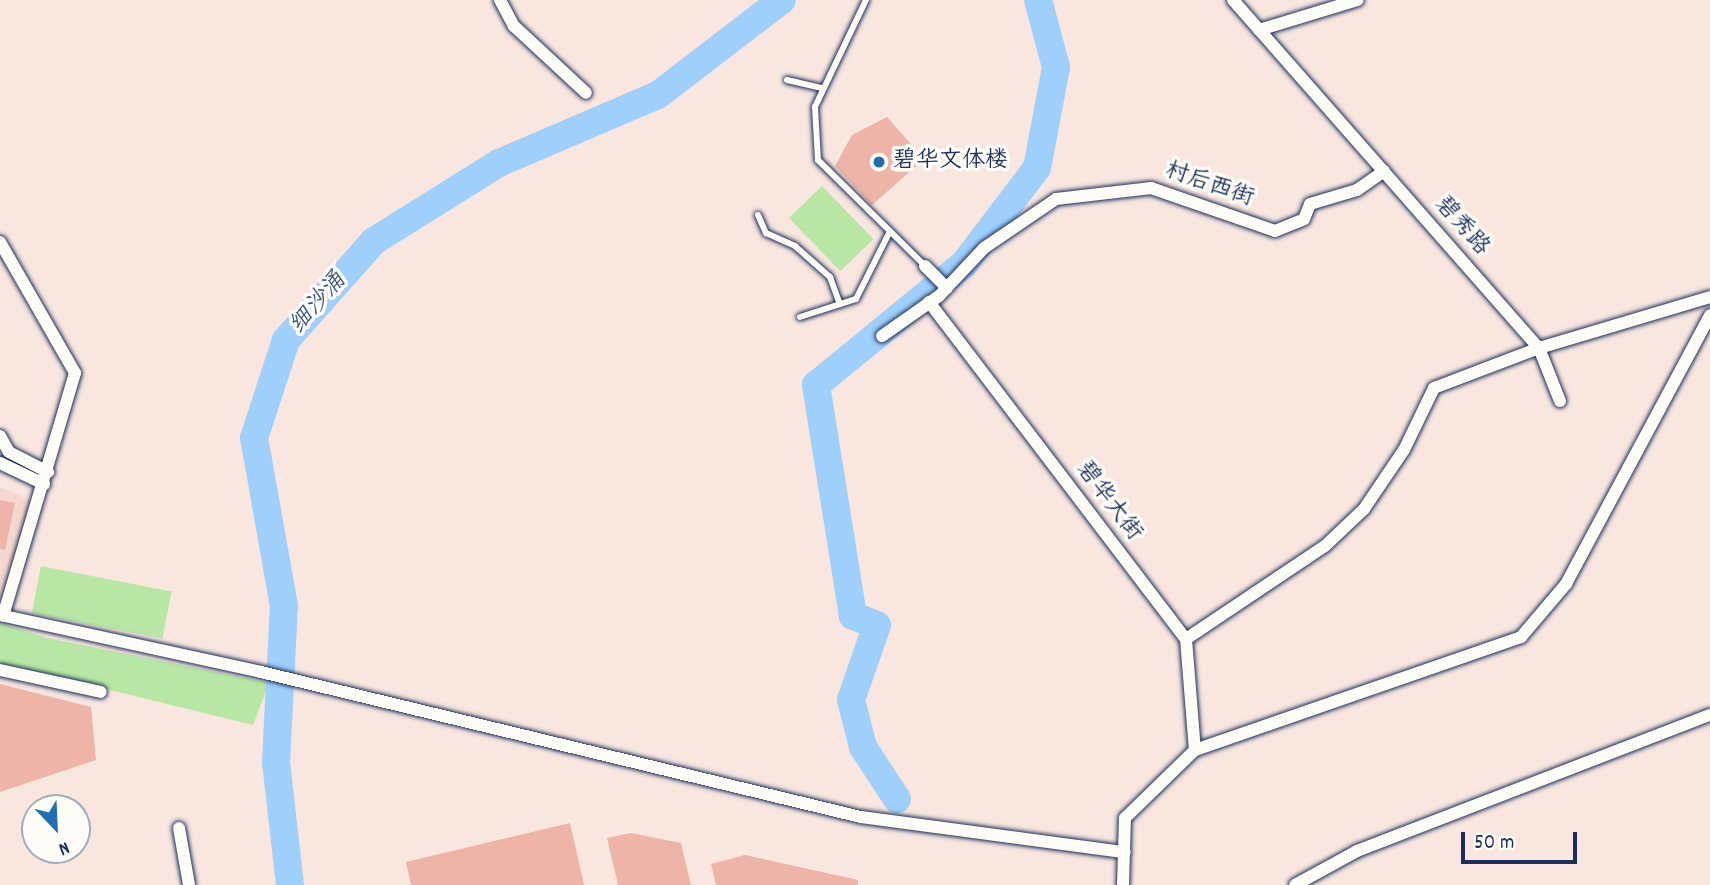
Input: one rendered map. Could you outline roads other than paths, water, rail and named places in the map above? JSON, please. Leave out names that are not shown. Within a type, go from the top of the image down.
[{"type":"street","points":[[500,0],[514,26],[586,93]]},
{"type":"street","name":"碧秀路","points":[[1233,0],[1539,348],[1560,401]]},
{"type":"street","points":[[1259,30],[1358,0]]},
{"type":"street","name":"村后西街","points":[[882,336],[929,302],[984,248],[1056,199],[1132,186],[1151,188],[1275,232],[1304,219],[1310,204],[1357,190],[1384,171]]},
{"type":"street","points":[[0,243],[75,373],[46,478],[1,616],[261,672],[861,817],[1017,842],[1125,852]]},
{"type":"street","points":[[925,266],[946,287]]},
{"type":"street","points":[[1195,750],[1186,639],[1325,546],[1364,509],[1404,450],[1434,388],[1539,348],[1710,297]]},
{"type":"street","name":"碧华大街","points":[[929,302],[1186,639]]},
{"type":"street","points":[[1123,885],[1125,818],[1195,750],[1521,637],[1566,584],[1710,316]]},
{"type":"street","points":[[0,436],[9,452],[46,478]]},
{"type":"street","points":[[0,463],[46,478]]},
{"type":"street","points":[[0,670],[101,692]]},
{"type":"street","points":[[1296,885],[1357,851],[1710,715]]},
{"type":"street","points":[[178,828],[189,885]]},
{"type":"lane","points":[[866,0],[821,88],[813,127],[818,160],[925,266]]},
{"type":"lane","points":[[787,80],[821,88]]},
{"type":"lane","points":[[758,215],[766,233],[795,246],[830,277],[840,304]]},
{"type":"lane","points":[[800,317],[856,299],[866,287],[889,233]]},
{"type":"waterway","name":"细沙涌","points":[[290,885],[276,762],[284,606],[254,438],[286,340],[374,241],[499,163],[658,95],[782,0]]},
{"type":"waterway","points":[[897,799],[863,747],[851,700],[877,625],[853,616],[816,385],[964,264],[1037,168],[1056,67],[1038,0]]},
{"type":"place","name":"碧华文体楼","points":[[879,162]]}]
